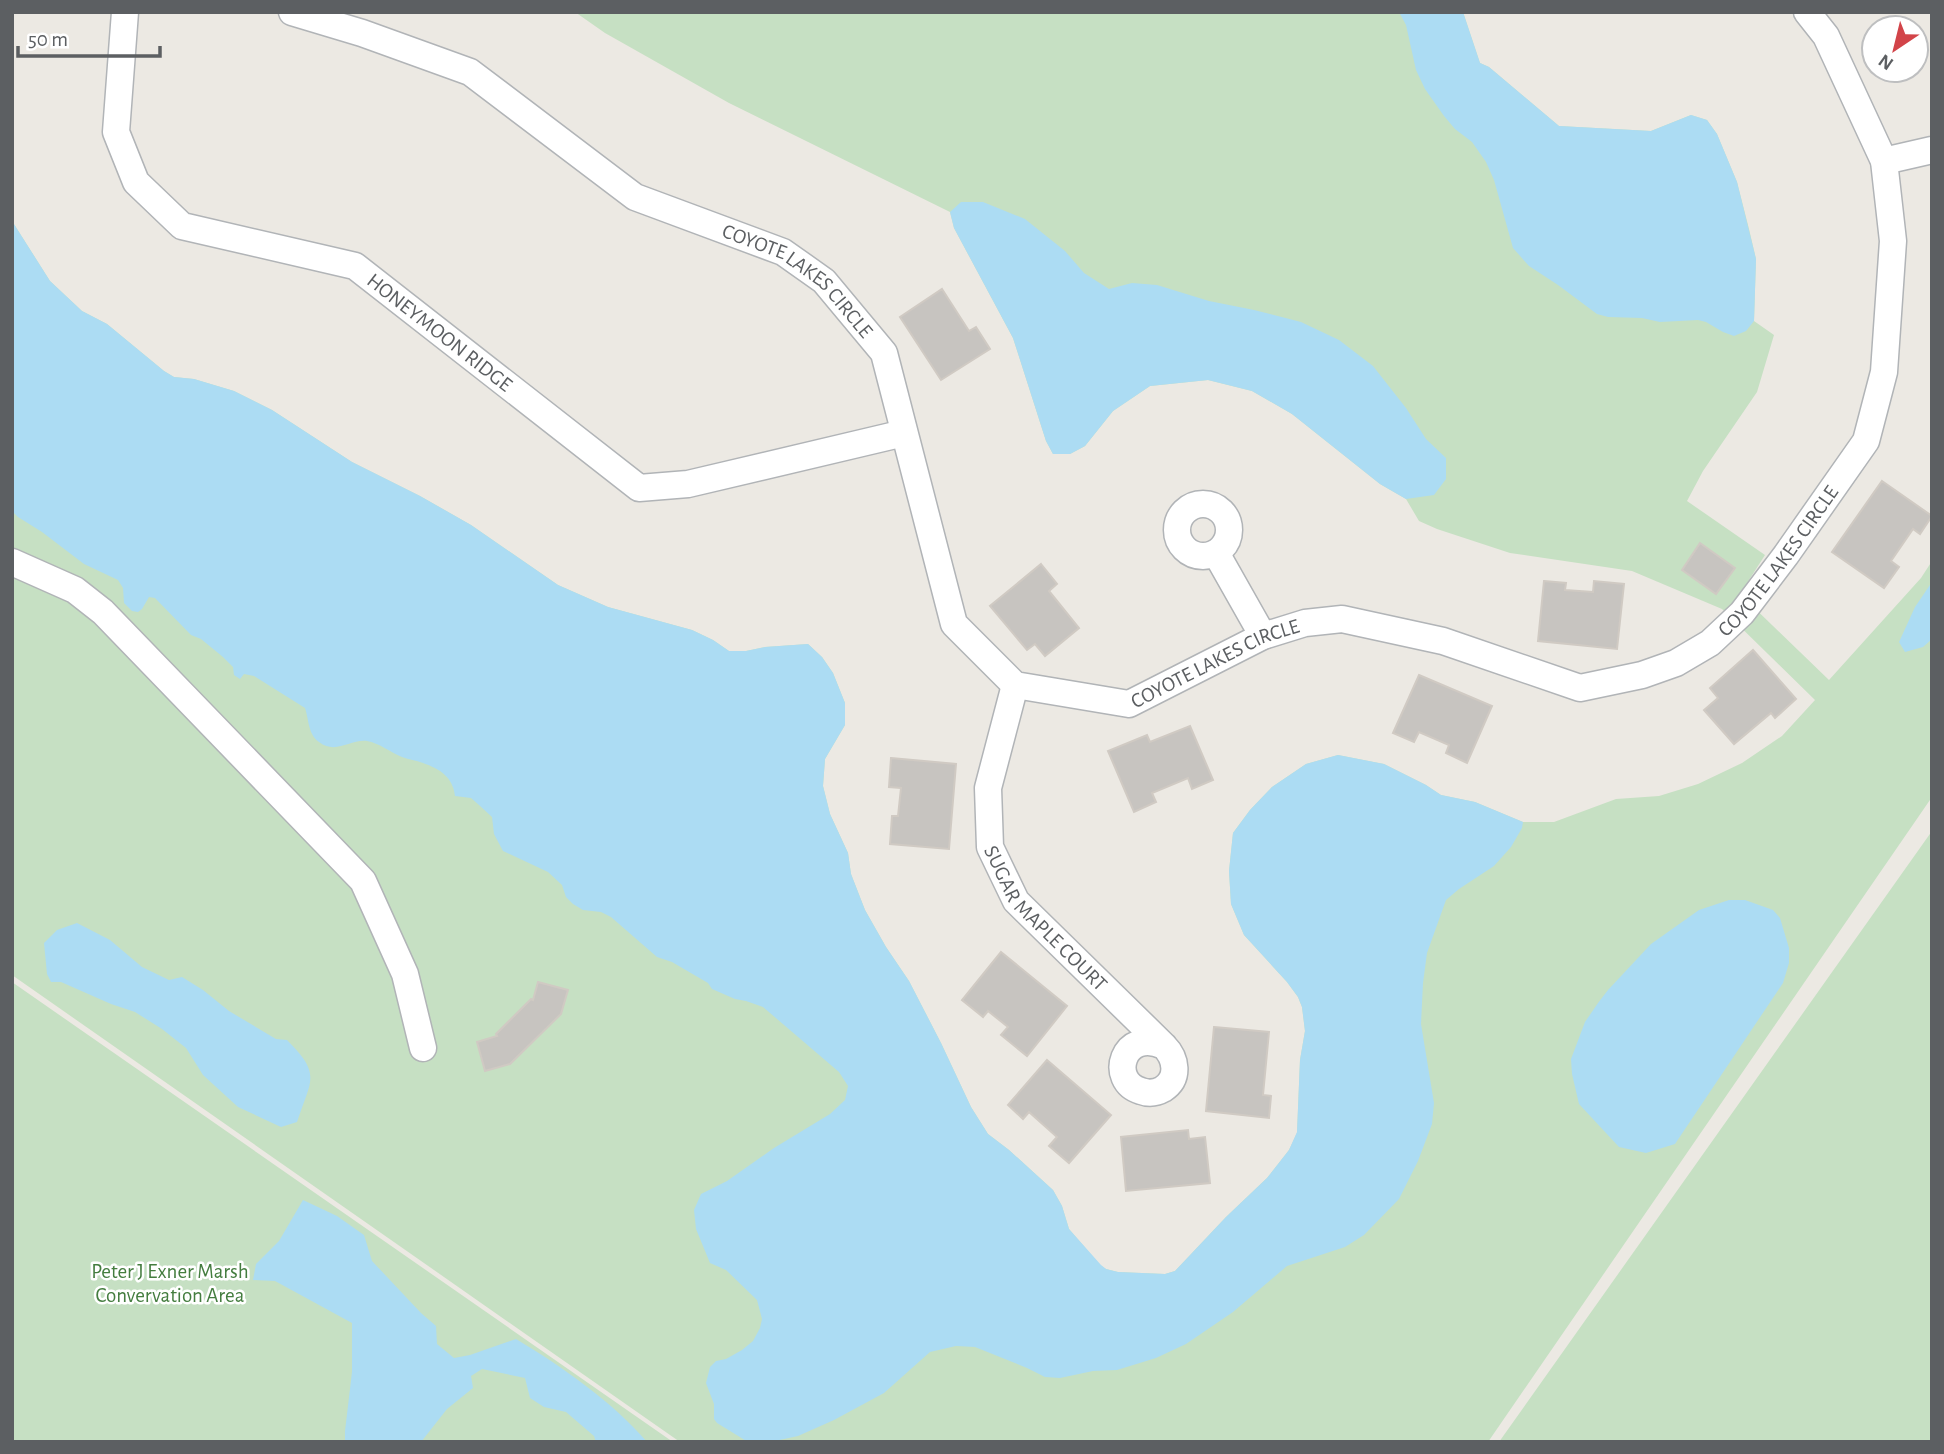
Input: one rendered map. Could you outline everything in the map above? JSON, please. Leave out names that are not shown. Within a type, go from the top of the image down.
[{"type":"street","name":"HONEYMOON RIDGE","points":[[125,12],[116,132],[136,182],[182,226],[355,266],[639,488],[688,484],[904,433]]},
{"type":"street","name":"COYOTE LAKES CIRCLE","points":[[292,12],[362,33],[470,72],[635,197],[783,252],[824,281],[884,352],[954,624],[1015,685],[1129,704],[1263,636],[1305,623],[1342,619],[1443,640],[1580,688],[1642,675],[1676,663],[1710,643],[1742,613],[1866,441],[1884,372],[1893,241],[1884,161],[1826,36],[1807,12]]},
{"type":"street","points":[[1884,161],[1932,150]]},
{"type":"street","points":[[1216,552],[1263,636]]},
{"type":"street","points":[[12,562],[75,590],[103,612],[363,881],[405,974],[424,1048]]},
{"type":"street","name":"SUGAR MAPLE COURT","points":[[1015,685],[988,788],[990,847],[1016,901],[1164,1046]]},
{"type":"green space","points":[[575,12],[1463,12],[1480,63],[1489,67],[1559,126],[1651,131],[1691,115],[1707,120],[1717,134],[1737,182],[1756,259],[1754,321],[1774,335],[1757,392],[1703,471],[1687,501],[1765,555],[1740,594],[1829,680],[1921,578],[1932,561],[1932,797],[1488,1442],[680,1442],[12,975],[12,221],[50,281],[82,311],[107,324],[164,371],[174,377],[194,379],[234,391],[272,410],[352,462],[471,525],[558,585],[608,607],[692,630],[729,651],[808,644],[822,657],[833,673],[845,703],[845,725],[825,759],[823,786],[830,814],[848,853],[851,874],[865,910],[909,981],[971,1107],[988,1134],[1053,1190],[1062,1206],[1069,1229],[1106,1269],[1165,1274],[1175,1271],[1267,1178],[1289,1150],[1297,1133],[1300,1060],[1305,1031],[1302,1007],[1287,982],[1244,935],[1231,904],[1229,871],[1233,833],[1272,787],[1306,764],[1338,755],[1384,764],[1441,795],[1475,802],[1523,822],[1554,822],[1616,799],[1659,796],[1698,784],[1742,763],[1782,736],[1815,700],[1722,609],[1632,571],[1510,553],[1419,521],[1406,499],[1380,484],[1292,414],[1252,391],[1208,380],[1150,386],[1113,411],[1085,446],[1070,454],[1053,454],[1046,441],[1013,338],[954,228],[950,212],[729,103],[605,33]]},
{"type":"green space","points":[[1932,831],[1932,1442],[1499,1442]]},
{"type":"green space","name":"Peter J Exner Marsh Convervation Area","points":[[12,982],[673,1442],[12,1442]]},
{"type":"water","points":[[1399,12],[1463,12],[1480,63],[1489,67],[1559,126],[1651,131],[1691,115],[1707,120],[1717,134],[1737,182],[1756,259],[1754,321],[1746,331],[1734,336],[1698,320],[1660,322],[1597,314],[1529,266],[1513,248],[1494,180],[1486,162],[1472,142],[1444,116],[1425,89],[1416,70],[1406,25]]},
{"type":"water","points":[[961,202],[983,202],[1025,219],[1065,251],[1084,273],[1109,289],[1132,283],[1157,285],[1209,301],[1301,322],[1339,340],[1373,366],[1426,439],[1446,458],[1446,479],[1434,495],[1406,499],[1380,484],[1292,414],[1252,391],[1208,380],[1150,386],[1113,411],[1085,446],[1070,454],[1053,454],[1046,441],[1013,338],[954,228],[950,212]]},
{"type":"water","points":[[12,221],[50,281],[82,311],[107,324],[164,371],[174,377],[194,379],[234,391],[272,410],[352,462],[471,525],[558,585],[608,607],[692,630],[729,651],[808,644],[822,657],[833,673],[845,703],[845,725],[825,759],[823,786],[830,814],[848,853],[851,874],[865,910],[909,981],[971,1107],[988,1134],[1053,1190],[1062,1206],[1069,1229],[1106,1269],[1165,1274],[1175,1271],[1267,1178],[1289,1150],[1297,1132],[1300,1060],[1305,1031],[1302,1007],[1287,982],[1244,935],[1231,904],[1229,871],[1233,833],[1250,810],[1272,787],[1306,764],[1338,755],[1384,764],[1441,795],[1475,802],[1523,822],[1511,847],[1494,866],[1446,900],[1427,953],[1421,1024],[1434,1103],[1432,1124],[1399,1199],[1364,1235],[1345,1247],[1287,1266],[1233,1312],[1186,1344],[1156,1358],[1117,1370],[1093,1371],[1060,1378],[1045,1377],[975,1347],[956,1346],[930,1352],[884,1393],[798,1436],[770,1442],[748,1442],[717,1423],[714,1419],[714,1404],[706,1383],[710,1367],[753,1341],[762,1319],[757,1300],[726,1270],[710,1263],[696,1229],[694,1210],[701,1194],[727,1181],[830,1114],[845,1100],[848,1086],[839,1072],[763,1007],[712,989],[708,983],[672,962],[657,957],[611,917],[601,912],[583,910],[573,904],[566,897],[562,885],[548,872],[503,851],[494,834],[492,817],[471,798],[455,796],[452,784],[440,771],[367,741],[337,747],[325,746],[315,739],[305,708],[254,676],[244,674],[240,679],[234,675],[233,667],[223,657],[201,639],[191,635],[155,598],[149,597],[138,612],[132,611],[124,603],[123,588],[118,580],[84,564],[12,511]]},
{"type":"water","points":[[1932,582],[1932,639],[1923,647],[1905,652],[1899,642],[1915,607]]},
{"type":"water","points":[[1729,900],[1745,900],[1773,910],[1780,918],[1789,948],[1789,963],[1783,983],[1675,1144],[1646,1153],[1619,1147],[1579,1104],[1571,1059],[1585,1022],[1608,990],[1651,944],[1699,910]]},
{"type":"water","points":[[77,923],[110,940],[142,967],[169,980],[182,977],[229,1011],[276,1039],[287,1040],[305,1062],[310,1078],[297,1122],[281,1127],[238,1107],[203,1075],[186,1048],[162,1029],[135,1012],[61,982],[51,982],[47,974],[44,943],[57,930]]},
{"type":"water","points":[[303,1200],[337,1216],[364,1235],[372,1261],[436,1326],[437,1344],[454,1358],[516,1339],[586,1386],[619,1413],[647,1442],[596,1442],[594,1436],[566,1412],[544,1407],[530,1398],[525,1378],[482,1369],[471,1376],[473,1388],[447,1409],[421,1442],[345,1442],[352,1372],[352,1323],[275,1281],[253,1280],[256,1264],[279,1241]]},
{"type":"building","points":[[942,289],[969,331],[976,327],[990,349],[941,380],[900,317]]},
{"type":"building","points":[[1882,481],[1932,516],[1920,534],[1913,529],[1891,561],[1899,567],[1884,588],[1832,552]]},
{"type":"building","points":[[1700,543],[1735,568],[1716,594],[1682,570]]},
{"type":"building","points":[[1041,564],[1057,584],[1049,591],[1079,628],[1045,656],[1035,644],[1027,650],[990,606]]},
{"type":"building","points":[[1544,581],[1566,583],[1565,590],[1593,592],[1594,581],[1624,584],[1617,649],[1538,641]]},
{"type":"building","points":[[1753,650],[1796,699],[1775,718],[1771,713],[1734,744],[1704,710],[1718,698],[1710,688]]},
{"type":"building","points":[[1419,675],[1492,706],[1467,763],[1446,753],[1449,745],[1419,732],[1414,742],[1393,733]]},
{"type":"building","points":[[1190,726],[1213,780],[1192,789],[1188,778],[1152,793],[1156,802],[1134,812],[1108,751],[1147,735],[1150,742]]},
{"type":"building","points":[[891,758],[956,764],[949,849],[890,844],[892,816],[898,816],[901,788],[889,787]]},
{"type":"building","points":[[1001,952],[1067,1006],[1027,1056],[1001,1035],[1008,1027],[988,1011],[983,1017],[962,1000]]},
{"type":"building","points":[[538,982],[568,990],[561,1014],[510,1064],[485,1071],[477,1042],[497,1036],[531,999],[533,1000]]},
{"type":"building","points":[[1214,1027],[1269,1032],[1263,1095],[1271,1096],[1269,1118],[1206,1111]]},
{"type":"building","points":[[1047,1060],[1111,1115],[1069,1163],[1049,1146],[1057,1137],[1029,1112],[1023,1119],[1008,1105]]},
{"type":"building","points":[[1188,1130],[1189,1139],[1205,1137],[1210,1183],[1126,1191],[1121,1137]]}]
